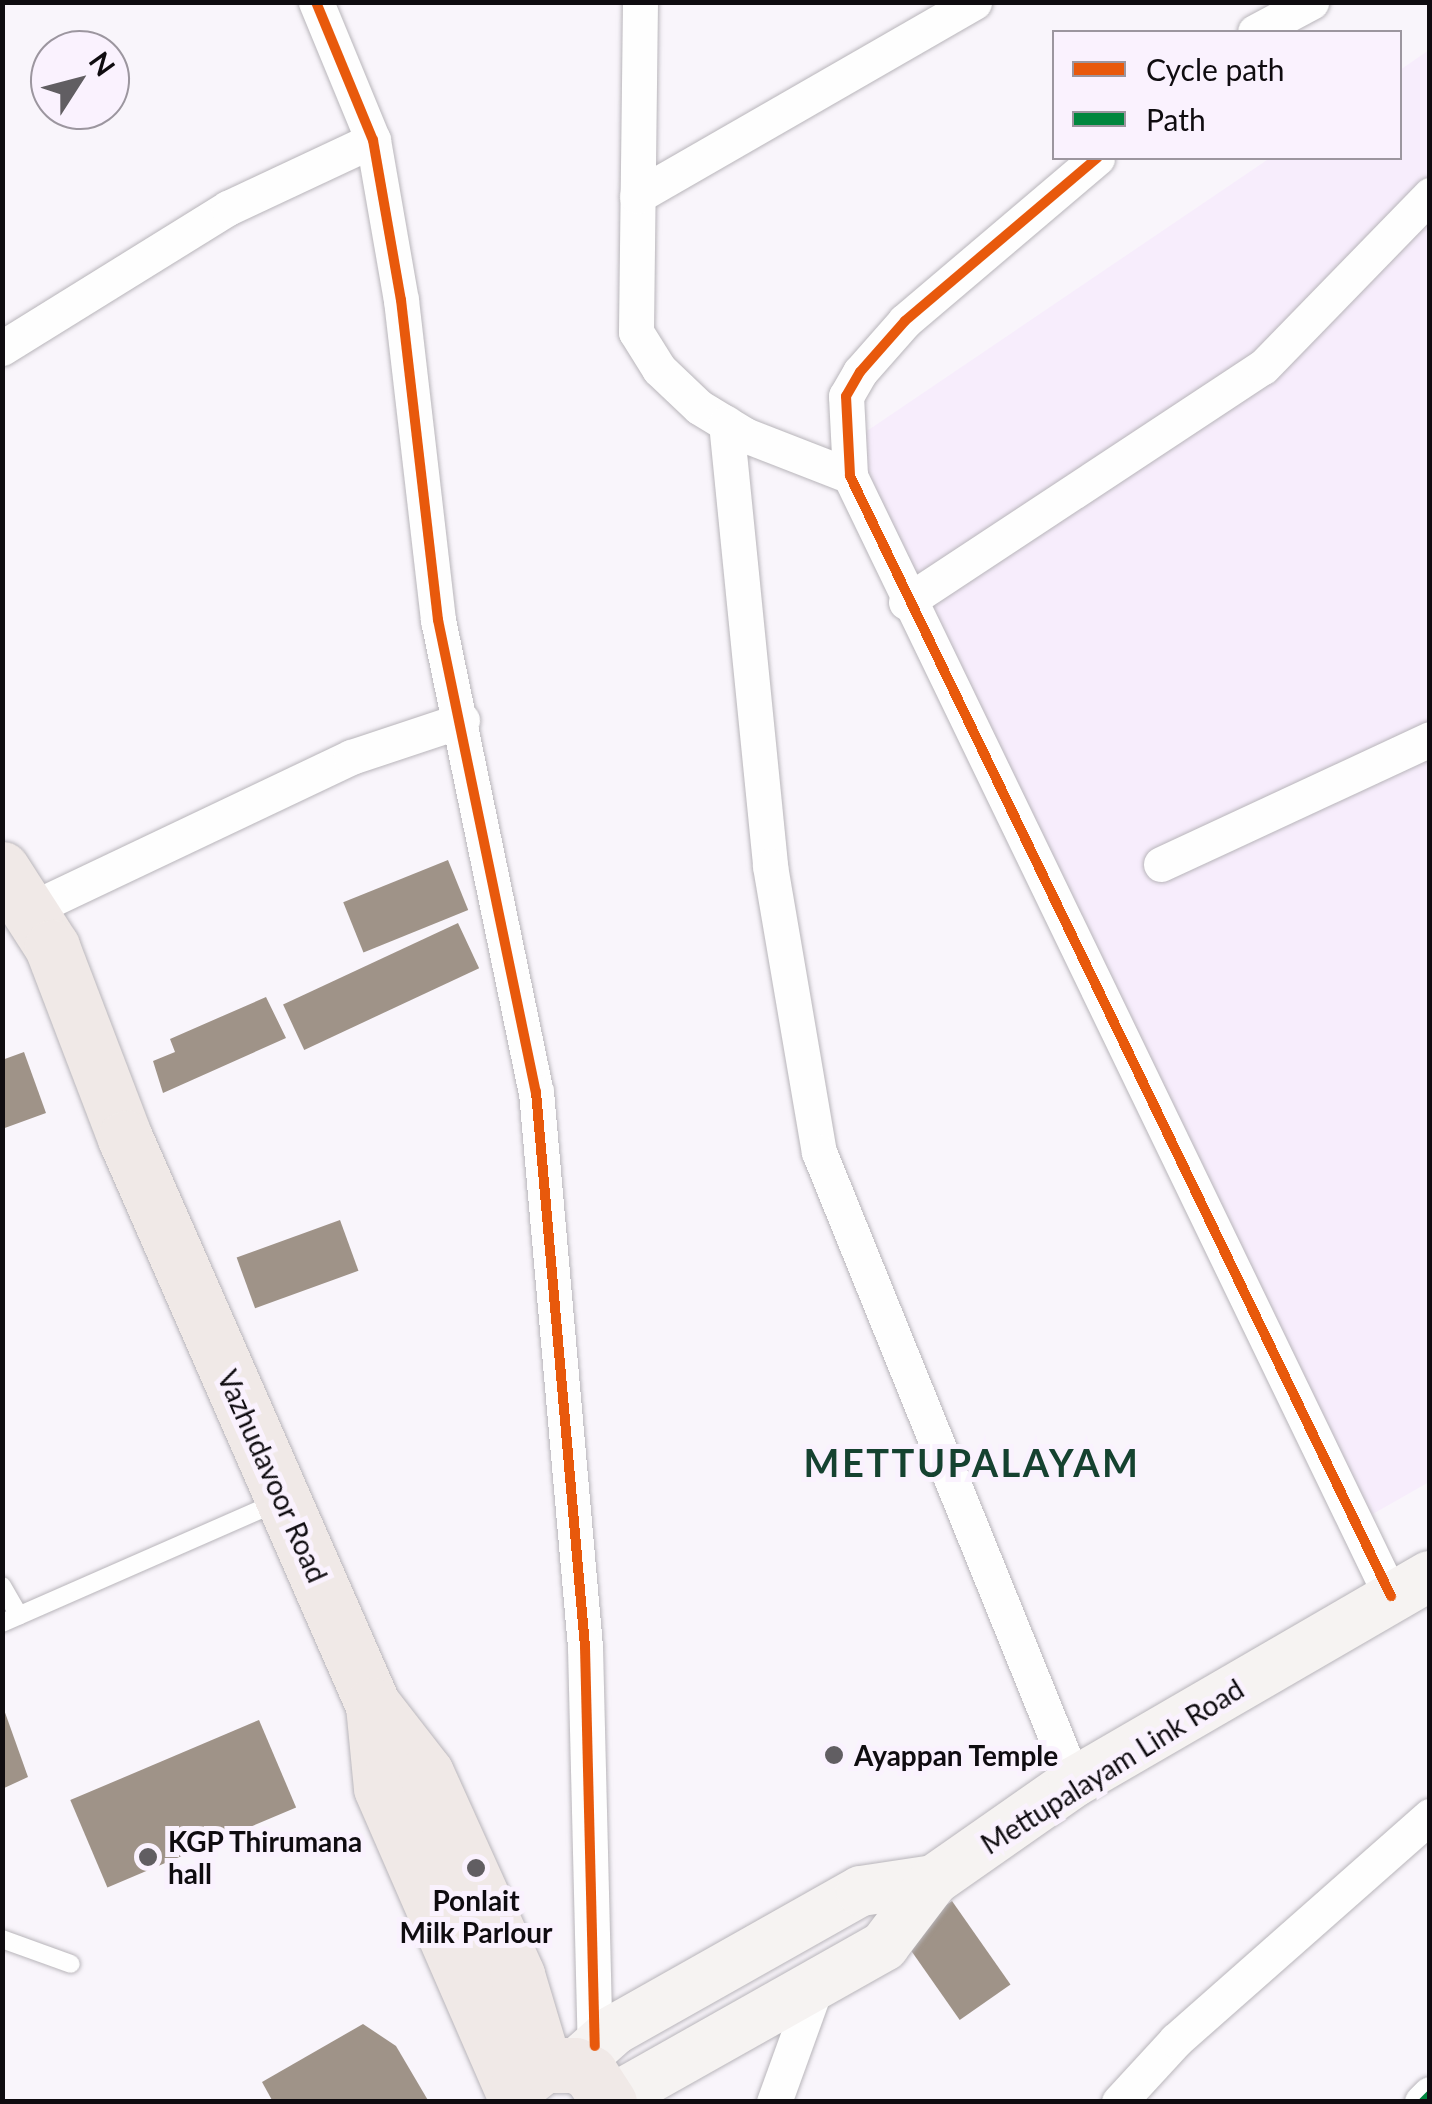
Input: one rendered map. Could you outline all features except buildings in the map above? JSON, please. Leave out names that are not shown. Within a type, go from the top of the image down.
[{"type":"main road","name":"Vazhudavoor Road","points":[[16,890],[52,947],[125,1138],[373,1705],[381,1788],[565,2082]]},
{"type":"street","points":[[316,2],[374,140],[404,320],[438,620],[462,720],[472,804],[536,1092],[583,1613],[565,2082]]},
{"type":"street","points":[[640,2],[636,332],[659,369],[726,423],[850,476]]},
{"type":"street","points":[[637,196],[974,2]]},
{"type":"street","points":[[1259,30],[1312,2]]},
{"type":"street","points":[[5,342],[228,208],[374,140]]},
{"type":"street","points":[[1095,160],[905,321],[860,372],[844,414],[850,476],[906,602],[1410,1586]]},
{"type":"street","points":[[906,602],[1263,367],[1430,195]]},
{"type":"street","points":[[726,423],[770,866],[818,1152],[1074,1782]]},
{"type":"street","points":[[16,890],[351,757],[462,720]]},
{"type":"street","points":[[1161,864],[1430,739]]},
{"type":"street","name":"Mettupalayam Link Road","points":[[565,2082],[817,1983],[884,1946],[934,1880],[1074,1782],[1410,1586]]},
{"type":"street","points":[[1119,2102],[1176,2040],[1430,1816]]},
{"type":"street","points":[[565,2082],[861,1891],[934,1880]]},
{"type":"street","points":[[774,2102],[817,1983]]},
{"type":"street","points":[[1422,2102],[1430,2094]]},
{"type":"lane","points":[[2,1586],[11,1620],[284,1500]]},
{"type":"lane","points":[[2,1940],[71,1964]]},
{"type":"shaded area","points":[[1429,50],[1429,1482],[1357,1523],[827,458],[1267,160],[1402,160],[1402,69]]},
{"type":"marked path","points":[[1422,2102],[1430,2094]]},
{"type":"cycle path","points":[[316,2],[373,140],[401,300],[438,620],[536,1092],[585,1647],[595,2046]]},
{"type":"cycle path","points":[[1095,160],[905,321],[860,372],[846,396],[850,476],[1391,1596]]},
{"type":"place","name":"Ayappan Temple","points":[[834,1755]]},
{"type":"place","name":"KGP Thirumana hall","points":[[148,1857]]},
{"type":"place","name":"Ponlait Milk Parlour","points":[[476,1868]]},
{"type":"district","name":"METTUPALAYAM","points":[[972,1463]]}]
